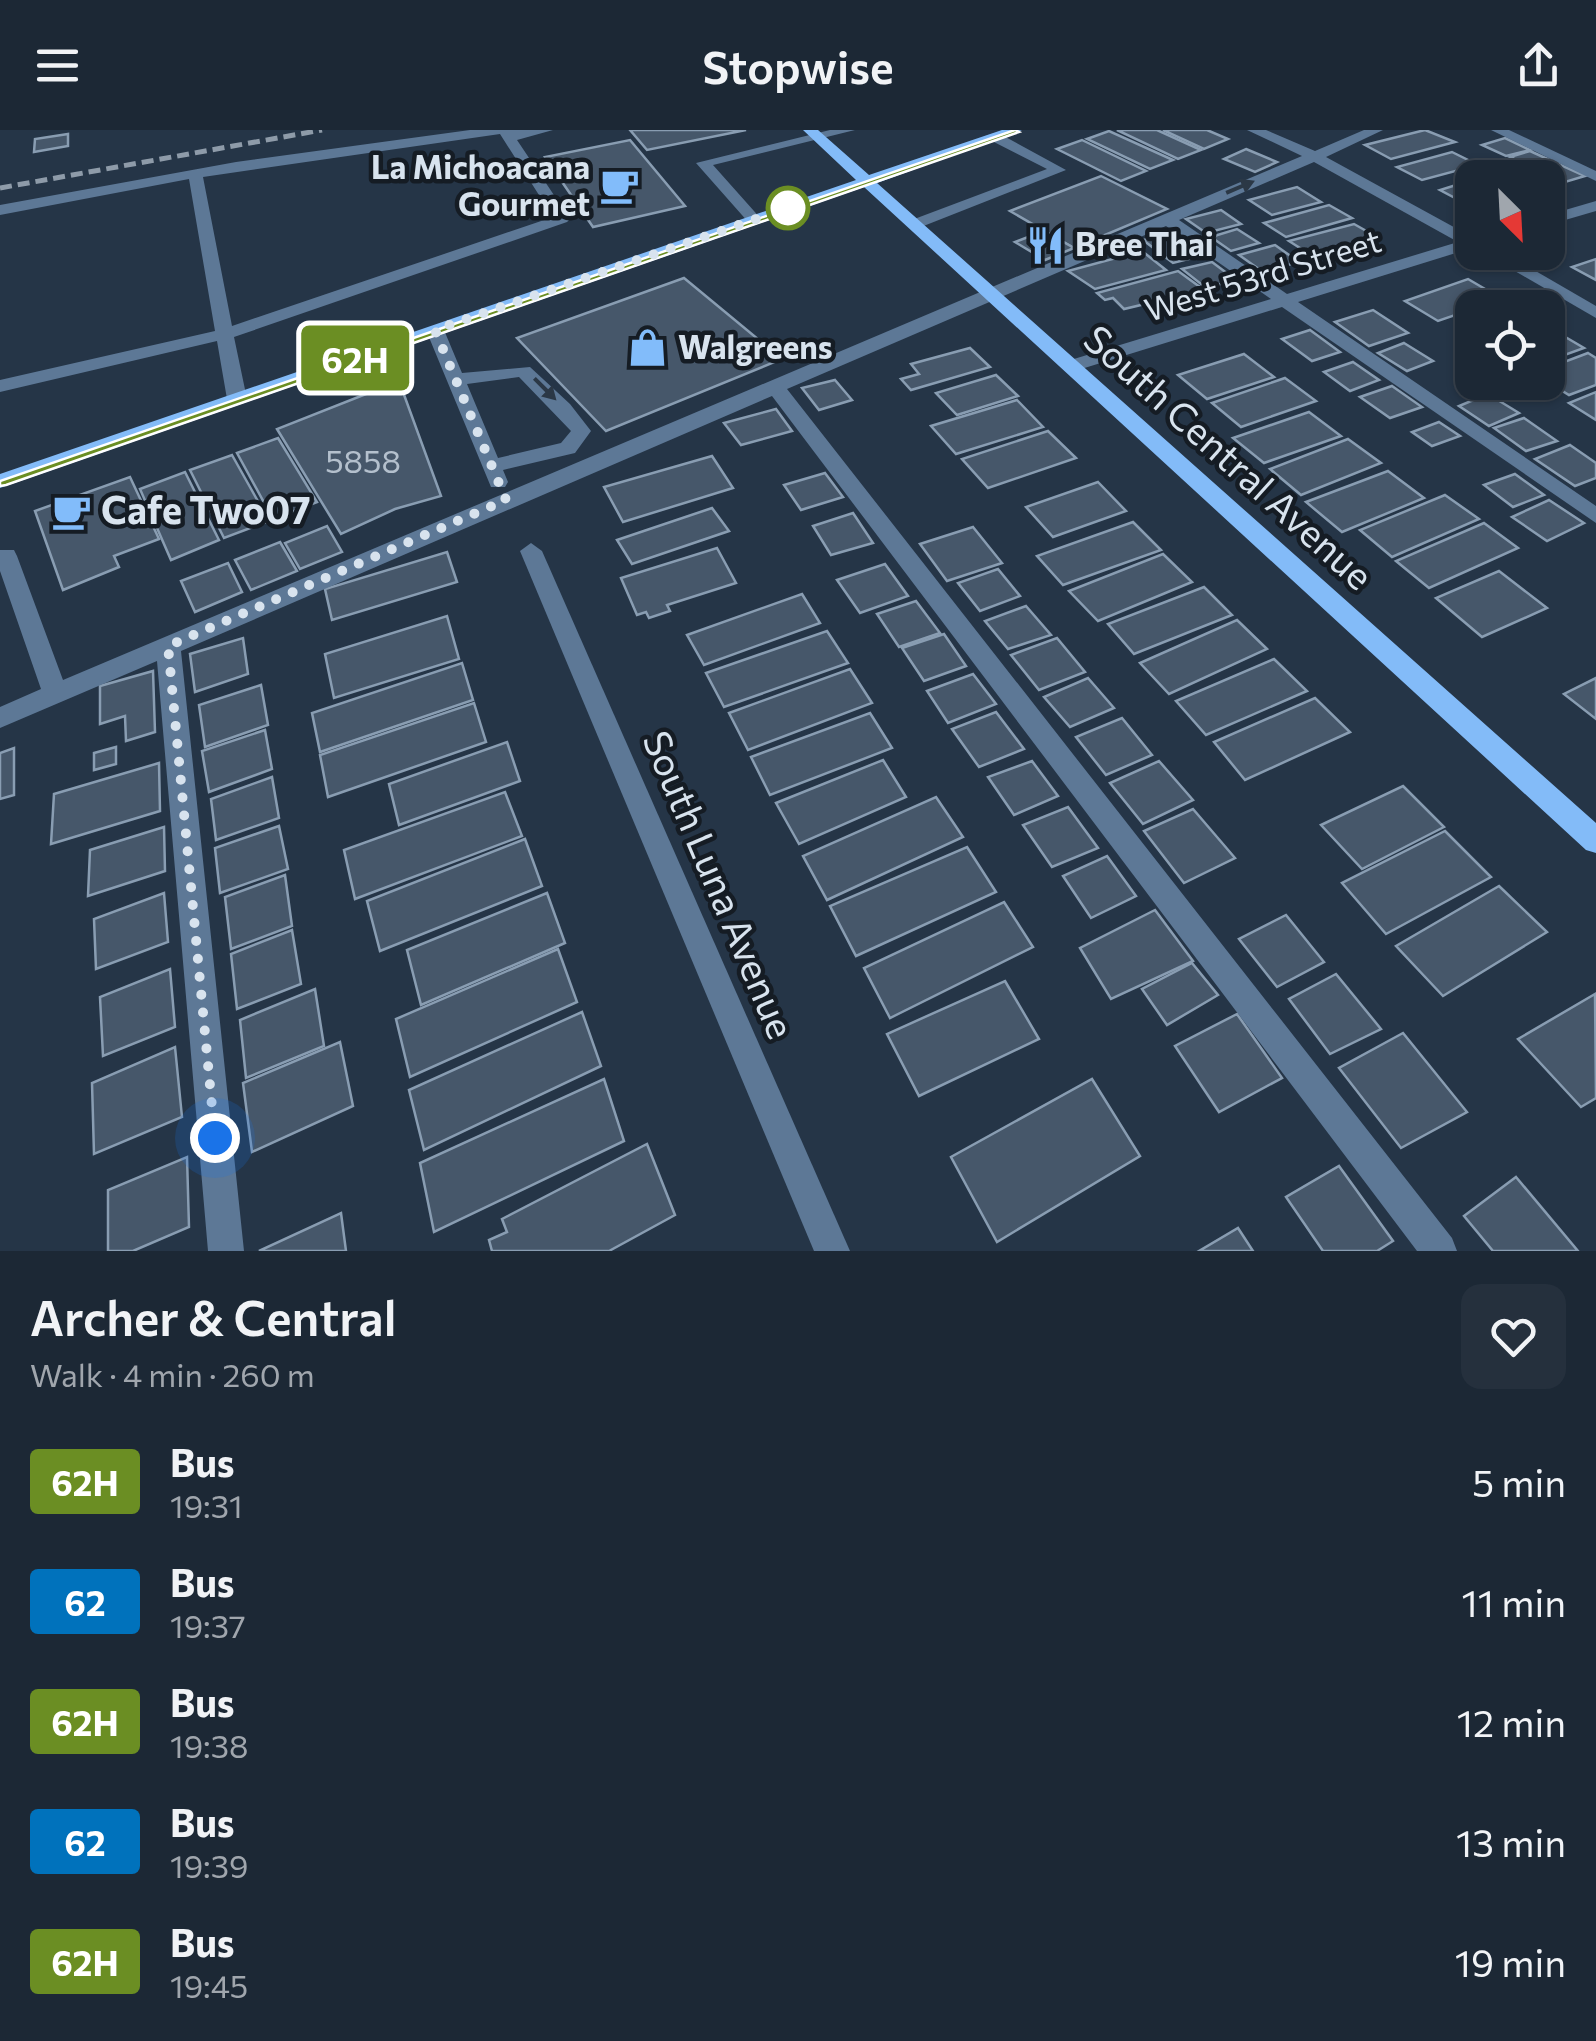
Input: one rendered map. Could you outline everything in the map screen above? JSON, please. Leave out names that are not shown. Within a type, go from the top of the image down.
[{"type":"main road","points":[[0,481],[1015,130]]},
{"type":"main road","name":"South Central Avenue","points":[[815,134],[1596,842]]},
{"type":"street","points":[[0,210],[195,174],[505,132],[546,130]]},
{"type":"street","points":[[754,220],[703,163],[815,134],[848,130]]},
{"type":"street","points":[[1254,130],[1314,156],[1455,234]]},
{"type":"street","points":[[0,718],[1376,130]]},
{"type":"street","points":[[1498,130],[1596,176]]},
{"type":"street","points":[[0,386],[225,334],[562,219],[505,132]]},
{"type":"street","points":[[915,224],[1059,170],[994,137]]},
{"type":"street","points":[[195,174],[236,399]]},
{"type":"street","points":[[1565,215],[1596,206]]},
{"type":"street","points":[[1165,218],[1596,516]]},
{"type":"street","name":"West 53rd Street","points":[[1071,366],[1455,248]]},
{"type":"street","points":[[1522,270],[1596,312]]},
{"type":"street","points":[[435,330],[506,500]]},
{"type":"street","points":[[454,380],[523,372],[563,408],[581,431],[568,448],[492,466]]},
{"type":"street","points":[[774,385],[1438,1251]]},
{"type":"street","name":"South Luna Avenue","points":[[530,551],[832,1251]]},
{"type":"street","points":[[6,556],[56,695]]},
{"type":"street","points":[[168,646],[226,1251]]},
{"type":"building","points":[[630,130],[746,130],[647,150]]},
{"type":"building","points":[[1117,130],[1157,130],[1201,150],[1178,159]]},
{"type":"building","points":[[1163,130],[1207,130],[1228,139],[1204,149]]},
{"type":"building","points":[[1425,130],[1455,142],[1391,159],[1365,145]]},
{"type":"building","points":[[1109,131],[1173,160],[1150,169],[1087,139]]},
{"type":"building","points":[[68,134],[68,146],[34,152],[35,139]]},
{"type":"building","points":[[1505,138],[1530,150],[1506,156],[1482,145]]},
{"type":"building","points":[[630,140],[685,206],[593,227],[545,157]]},
{"type":"building","points":[[1082,140],[1146,171],[1121,181],[1057,149]]},
{"type":"building","points":[[1246,149],[1277,162],[1255,172],[1224,159]]},
{"type":"building","points":[[1530,151],[1550,160],[1517,160],[1510,157]]},
{"type":"building","points":[[1452,152],[1468,160],[1455,160],[1455,171],[1422,180],[1397,167]]},
{"type":"building","points":[[1565,167],[1585,176],[1565,182]]},
{"type":"building","points":[[1101,176],[1167,209],[1074,248],[1010,211]]},
{"type":"building","points":[[1455,185],[1455,198],[1440,190]]},
{"type":"building","points":[[1297,187],[1321,202],[1272,215],[1249,200]]},
{"type":"building","points":[[1329,205],[1352,218],[1286,237],[1264,223]]},
{"type":"building","points":[[1221,210],[1241,224],[1206,233],[1186,219]]},
{"type":"building","points":[[1354,224],[1377,237],[1311,255],[1289,241]]},
{"type":"building","points":[[1237,229],[1259,243],[1231,251],[1211,237]]},
{"type":"building","name":"Bree Thai","points":[[1044,231],[1074,248],[1045,260],[1015,242]]},
{"type":"building","points":[[1170,233],[1201,256],[1173,263],[1143,240]]},
{"type":"building","points":[[1275,245],[1299,262],[1263,272],[1239,255]]},
{"type":"building","points":[[1142,251],[1166,270],[1095,289],[1068,271]]},
{"type":"building","points":[[1596,259],[1596,280],[1572,267]]},
{"type":"building","points":[[1212,262],[1236,280],[1206,288],[1182,269]]},
{"type":"building","points":[[1178,271],[1204,290],[1124,309],[1113,298],[1105,300],[1097,293]]},
{"type":"building","name":"Walgreens","points":[[684,278],[782,359],[606,431],[517,338]]},
{"type":"building","points":[[1468,279],[1487,290],[1455,290],[1455,315],[1438,321],[1405,301]]},
{"type":"building","points":[[1373,310],[1408,333],[1369,346],[1335,322]]},
{"type":"building","points":[[1310,330],[1340,352],[1312,361],[1282,339]]},
{"type":"building","points":[[1565,337],[1584,348],[1565,355]]},
{"type":"building","points":[[1404,343],[1433,361],[1407,371],[1378,353]]},
{"type":"building","points":[[970,348],[990,367],[911,390],[901,379],[919,374],[911,364]]},
{"type":"building","points":[[1588,353],[1596,358],[1596,385],[1569,395],[1565,393],[1565,362]]},
{"type":"building","points":[[1244,354],[1274,377],[1207,399],[1178,375]]},
{"type":"building","points":[[1353,362],[1379,380],[1350,391],[1324,372]]},
{"type":"building","points":[[996,375],[1018,396],[957,415],[936,393]]},
{"type":"building","points":[[1285,378],[1316,401],[1241,427],[1212,403]]},
{"type":"building","points":[[835,380],[852,400],[819,410],[802,388]]},
{"type":"building","points":[[399,381],[441,496],[395,509],[341,534],[277,429]]},
{"type":"building","points":[[1392,386],[1422,407],[1390,418],[1360,397]]},
{"type":"building","points":[[1596,392],[1596,420],[1569,403]]},
{"type":"building","points":[[1017,400],[1043,427],[956,454],[931,426]]},
{"type":"building","points":[[1474,400],[1498,400],[1519,413],[1489,426],[1459,406]]},
{"type":"building","points":[[776,409],[792,431],[741,445],[724,423]]},
{"type":"building","points":[[1309,412],[1341,436],[1264,463],[1233,438]]},
{"type":"building","points":[[1524,418],[1557,441],[1526,451],[1494,428]]},
{"type":"building","points":[[1439,422],[1460,436],[1432,446],[1412,432]]},
{"type":"building","points":[[1048,431],[1076,458],[988,488],[962,459]]},
{"type":"building","points":[[278,438],[317,502],[273,519],[237,453]]},
{"type":"building","points":[[1348,439],[1381,463],[1301,495],[1270,469]]},
{"type":"building","points":[[1570,445],[1596,463],[1596,478],[1575,486],[1535,459]]},
{"type":"building","points":[[232,455],[269,521],[224,538],[190,470]]},
{"type":"building","points":[[712,456],[733,488],[623,522],[604,487]]},
{"type":"building","points":[[1388,471],[1424,498],[1342,532],[1306,502]]},
{"type":"building","points":[[185,472],[219,540],[171,560],[140,489]]},
{"type":"building","points":[[825,473],[843,497],[801,510],[784,485]]},
{"type":"building","points":[[1515,474],[1544,495],[1513,507],[1484,485]]},
{"type":"building","points":[[130,477],[159,539],[114,556],[119,567],[63,590],[35,511]]},
{"type":"building","points":[[1098,482],[1126,511],[1053,537],[1026,507]]},
{"type":"building","points":[[1445,495],[1479,519],[1392,557],[1360,530]]},
{"type":"building","points":[[1549,500],[1584,523],[1547,541],[1512,517]]},
{"type":"building","points":[[712,508],[729,531],[632,564],[617,540]]},
{"type":"building","points":[[853,513],[873,543],[831,555],[813,526]]},
{"type":"building","points":[[1133,522],[1161,550],[1063,585],[1037,556]]},
{"type":"building","points":[[1484,523],[1518,548],[1429,588],[1396,561]]},
{"type":"building","points":[[327,526],[342,552],[300,569],[285,543]]},
{"type":"building","points":[[973,527],[1002,563],[947,581],[920,544]]},
{"type":"building","points":[[280,542],[297,571],[251,590],[235,560]]},
{"type":"building","points":[[717,548],[736,583],[667,605],[670,611],[649,618],[646,612],[637,615],[621,578]]},
{"type":"building","points":[[447,552],[457,582],[332,620],[325,589]]},
{"type":"building","points":[[1163,554],[1192,582],[1098,621],[1069,591]]},
{"type":"building","points":[[228,563],[242,592],[195,612],[181,581]]},
{"type":"building","points":[[885,564],[908,596],[860,613],[837,580]]},
{"type":"building","points":[[998,569],[1020,596],[980,611],[958,583]]},
{"type":"building","points":[[1499,571],[1547,608],[1482,637],[1436,598]]},
{"type":"building","points":[[1204,587],[1232,615],[1134,654],[1108,624]]},
{"type":"building","points":[[802,594],[820,623],[704,665],[687,635]]},
{"type":"building","points":[[916,601],[940,633],[899,647],[877,614]]},
{"type":"building","points":[[1026,606],[1051,635],[1008,649],[985,621]]},
{"type":"building","points":[[447,616],[459,659],[334,698],[325,654]]},
{"type":"building","points":[[1237,620],[1267,649],[1169,694],[1140,663]]},
{"type":"building","points":[[827,631],[848,663],[724,707],[706,673]]},
{"type":"building","points":[[944,634],[966,666],[924,681],[902,648]]},
{"type":"building","points":[[243,638],[248,674],[195,692],[190,654]]},
{"type":"building","points":[[1057,638],[1085,672],[1039,690],[1011,655]]},
{"type":"building","points":[[1274,659],[1307,691],[1206,735],[1176,701]]},
{"type":"building","points":[[462,663],[473,700],[320,752],[312,713]]},
{"type":"building","points":[[850,669],[872,703],[748,750],[729,713]]},
{"type":"building","points":[[153,671],[155,732],[126,741],[125,716],[100,724],[100,686]]},
{"type":"building","points":[[973,674],[996,704],[948,723],[927,691]]},
{"type":"building","points":[[1088,678],[1114,708],[1070,727],[1044,697]]},
{"type":"building","points":[[1596,678],[1596,719],[1564,694]]},
{"type":"building","points":[[261,685],[268,725],[205,747],[199,705]]},
{"type":"building","points":[[1315,698],[1350,732],[1245,780],[1214,742]]},
{"type":"building","points":[[474,703],[486,742],[328,797],[320,755]]},
{"type":"building","points":[[996,712],[1024,749],[979,767],[952,729]]},
{"type":"building","points":[[870,713],[892,748],[770,795],[751,757]]},
{"type":"building","points":[[1122,718],[1152,755],[1106,775],[1076,737]]},
{"type":"building","points":[[265,730],[272,769],[209,792],[202,751]]},
{"type":"building","points":[[507,742],[520,781],[399,825],[389,784]]},
{"type":"building","points":[[116,747],[116,764],[94,770],[94,753]]},
{"type":"building","points":[[14,748],[14,795],[0,799],[0,753]]},
{"type":"building","points":[[883,760],[906,797],[799,844],[776,803]]},
{"type":"building","points":[[1032,761],[1058,796],[1014,815],[988,777]]},
{"type":"building","points":[[1159,761],[1193,800],[1143,824],[1110,783]]},
{"type":"building","points":[[159,763],[160,811],[51,844],[54,794]]},
{"type":"building","points":[[272,777],[279,818],[216,840],[211,799]]},
{"type":"building","points":[[1403,786],[1444,827],[1362,869],[1321,825]]},
{"type":"building","points":[[505,792],[522,836],[355,899],[344,850]]},
{"type":"building","points":[[936,797],[963,837],[827,900],[803,856]]},
{"type":"building","points":[[1068,807],[1098,848],[1052,867],[1023,825]]},
{"type":"building","points":[[1193,809],[1235,858],[1184,883],[1144,831]]},
{"type":"building","points":[[279,826],[288,869],[220,893],[215,848]]},
{"type":"building","points":[[164,827],[165,871],[88,896],[90,850]]},
{"type":"building","points":[[1445,831],[1491,877],[1386,934],[1342,883]]},
{"type":"building","points":[[525,839],[542,886],[380,951],[367,901]]},
{"type":"building","points":[[967,847],[996,892],[856,956],[830,906]]},
{"type":"building","points":[[1107,856],[1136,896],[1091,918],[1063,876]]},
{"type":"building","points":[[285,875],[292,926],[231,949],[225,897]]},
{"type":"building","points":[[1499,886],[1547,932],[1443,996],[1396,946]]},
{"type":"building","points":[[164,893],[168,942],[96,969],[94,919]]},
{"type":"building","points":[[547,893],[565,943],[421,1005],[407,950]]},
{"type":"building","points":[[1004,902],[1033,947],[890,1018],[864,968]]},
{"type":"building","points":[[1155,910],[1193,961],[1111,999],[1080,948]]},
{"type":"building","points":[[1286,915],[1324,962],[1277,987],[1239,939]]},
{"type":"building","points":[[292,930],[301,984],[237,1009],[231,954]]},
{"type":"building","points":[[558,949],[577,1002],[410,1077],[396,1019]]},
{"type":"building","points":[[1192,963],[1218,995],[1167,1025],[1142,989]]},
{"type":"building","points":[[170,969],[175,1027],[103,1056],[100,997]]},
{"type":"building","points":[[1336,974],[1381,1029],[1330,1054],[1289,999]]},
{"type":"building","points":[[1005,981],[1039,1039],[919,1096],[887,1034]]},
{"type":"building","points":[[315,989],[324,1046],[246,1078],[240,1020]]},
{"type":"building","points":[[1595,994],[1596,1098],[1581,1107],[1518,1039]]},
{"type":"building","points":[[582,1012],[601,1066],[424,1150],[409,1090]]},
{"type":"building","points":[[1237,1014],[1282,1078],[1219,1112],[1175,1046]]},
{"type":"building","points":[[1403,1033],[1467,1112],[1401,1148],[1339,1068]]},
{"type":"building","points":[[340,1042],[353,1106],[252,1152],[243,1083]]},
{"type":"building","points":[[175,1047],[182,1117],[94,1154],[92,1083]]},
{"type":"building","points":[[604,1079],[624,1141],[434,1232],[420,1163]]},
{"type":"building","points":[[1092,1079],[1140,1156],[997,1242],[951,1157]]},
{"type":"building","points":[[647,1144],[675,1215],[609,1251],[492,1251],[489,1240],[507,1232],[502,1219]]},
{"type":"building","points":[[187,1157],[189,1227],[133,1251],[108,1251],[108,1190]]},
{"type":"building","points":[[1339,1166],[1393,1241],[1377,1251],[1323,1251],[1286,1197]]},
{"type":"building","points":[[1516,1177],[1578,1251],[1493,1251],[1464,1216]]},
{"type":"building","points":[[341,1213],[346,1251],[259,1251]]},
{"type":"building","points":[[1238,1228],[1253,1251],[1199,1251]]},
{"type":"railway","points":[[0,188],[322,130]]},
{"type":"bus line","name":"62H","points":[[0,481],[1015,130]]},
{"type":"place","name":"La Michoacana Gourmet","points":[[620,186]]},
{"type":"place","name":"Bree Thai","points":[[1045,245]]},
{"type":"place","name":"Walgreens","points":[[648,348]]},
{"type":"place","name":"Cafe Two07","points":[[71,511]]},
{"type":"route","points":[[215,1138],[168,646],[506,500],[435,330],[788,208]]}]
